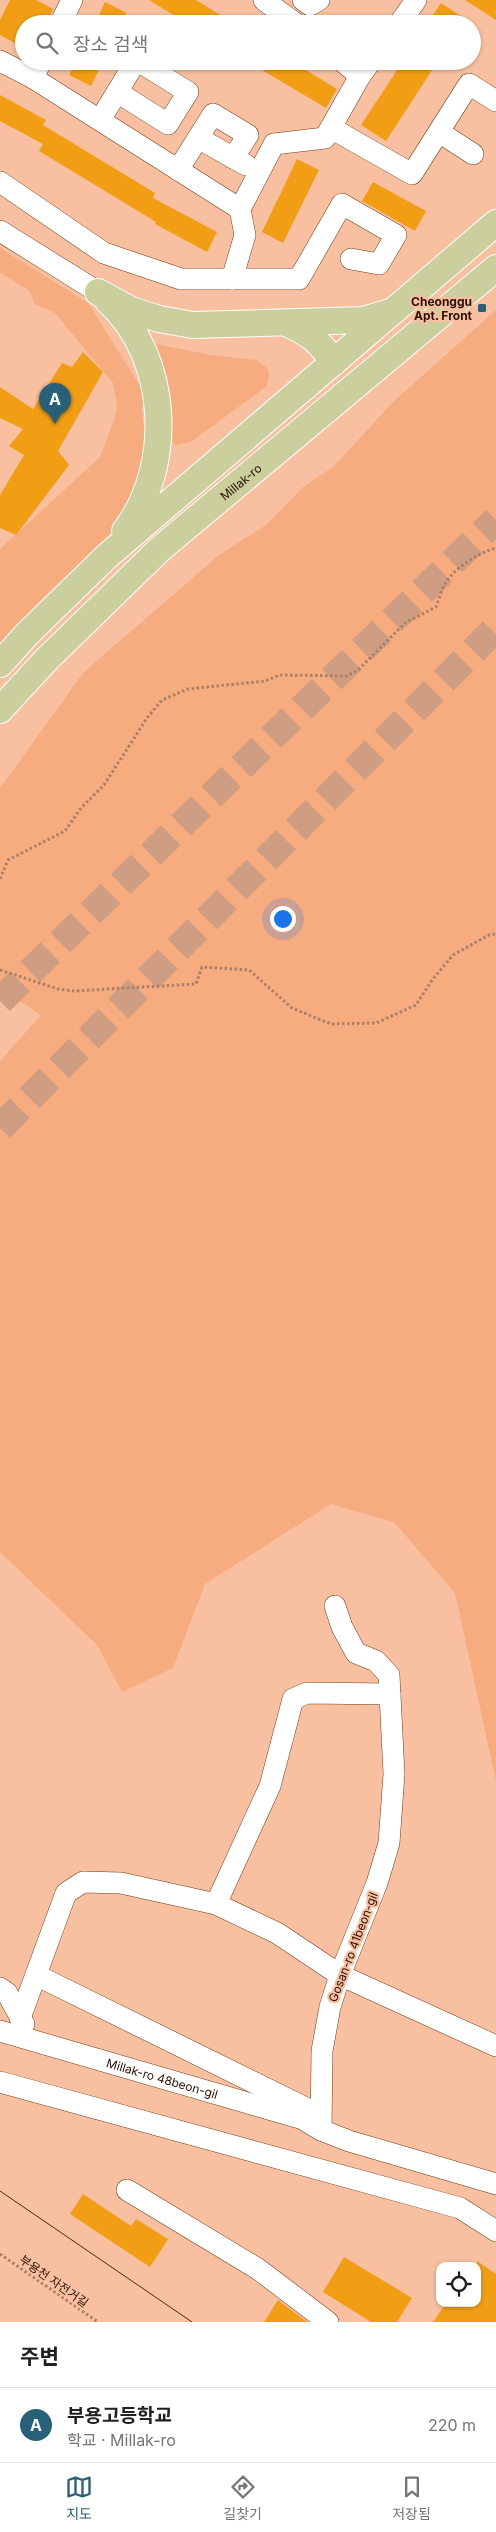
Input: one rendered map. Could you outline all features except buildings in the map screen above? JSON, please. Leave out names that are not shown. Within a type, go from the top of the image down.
[{"type":"main road","points":[[0,664],[28,633],[106,557],[496,223]]},
{"type":"main road","name":"Millak-ro","points":[[0,710],[66,639],[160,549],[496,268]]},
{"type":"main road","points":[[98,292],[131,310],[159,319],[193,325],[364,320],[399,308]]},
{"type":"main road","points":[[98,292],[124,320],[145,354],[152,375],[157,416],[156,460],[152,481],[144,500],[130,524],[106,557]]},
{"type":"main road","points":[[286,323],[315,339],[334,363]]},
{"type":"street","points":[[64,15],[72,0]]},
{"type":"street","points":[[264,0],[284,15]]},
{"type":"street","points":[[303,0],[310,5],[320,0]]},
{"type":"street","points":[[405,15],[416,0]]},
{"type":"street","points":[[0,61],[15,65]]},
{"type":"street","points":[[37,70],[100,120],[240,209]]},
{"type":"street","points":[[100,120],[131,70]]},
{"type":"street","points":[[117,92],[168,124],[188,92],[152,70]]},
{"type":"street","points":[[232,279],[244,235],[240,209],[274,144],[325,138],[365,70]]},
{"type":"street","points":[[331,128],[412,174],[469,84],[496,101]]},
{"type":"street","points":[[178,170],[213,114],[248,135],[233,158]]},
{"type":"street","points":[[439,132],[473,154]]},
{"type":"street","points":[[198,138],[259,172]]},
{"type":"street","points":[[0,182],[104,253],[181,279],[299,278],[342,204],[396,235],[379,264],[351,259]]},
{"type":"street","points":[[0,231],[98,292]]},
{"type":"street","name":"Gosan-ro 41beon-gil","points":[[322,2123],[322,2051],[330,2007],[340,1975],[377,1883],[389,1843],[394,1774],[389,1676],[376,1661],[356,1653],[342,1627],[335,1606]]},
{"type":"street","points":[[216,1904],[270,1786],[293,1699],[307,1693],[390,1694]]},
{"type":"street","points":[[20,2018],[66,1893],[83,1882],[121,1883],[216,1904],[277,1933],[340,1975],[496,2046]]},
{"type":"street","points":[[36,1975],[322,2123],[357,2144],[496,2184]]},
{"type":"street","points":[[0,1988],[7,1993],[32,2040]]},
{"type":"street","name":"Millak-ro 48beon-gil","points":[[0,2031],[322,2123]]},
{"type":"street","points":[[0,2082],[460,2208],[496,2231]]},
{"type":"street","points":[[127,2190],[258,2269],[328,2322]]},
{"type":"path","points":[[0,879],[8,860],[64,831],[81,808],[104,785],[147,718],[162,700],[188,689],[265,681],[280,675],[347,676],[358,670],[405,623],[436,607],[445,583],[456,571],[469,561],[496,548]]},
{"type":"path","points":[[0,970],[58,989],[74,991],[196,984],[202,967],[249,970],[292,1008],[331,1024],[376,1023],[416,1005],[432,980],[453,956],[496,934]]},
{"type":"path","name":"부용천 자전거길","points":[[0,2254],[98,2322]]},
{"type":"shaded area","points":[[0,248],[88,303],[144,392],[142,412],[147,451],[135,503],[108,537],[0,644],[0,549],[100,457],[115,417],[117,405],[113,383],[54,312],[35,304],[29,290],[0,273]]},
{"type":"shaded area","points":[[496,310],[496,1781],[455,1593],[394,1522],[331,1504],[205,1584],[173,1668],[122,1692],[97,1645],[0,1552],[0,1061],[41,1015],[0,988],[0,788],[84,672],[219,555],[266,525],[303,487],[333,467],[394,401]]},
{"type":"shaded area","points":[[156,344],[211,355],[257,360],[268,369],[267,386],[191,442],[176,445],[170,440],[147,346]]},
{"type":"tunnel","points":[[0,1001],[496,520]]},
{"type":"tunnel","points":[[0,1128],[496,628]]},
{"type":"tram line","points":[[0,2191],[192,2322]]},
{"type":"place","name":"Cheonggu Apt. Front","points":[[482,308]]},
{"type":"place","name":"부용고등학교","points":[[55,424]]}]
